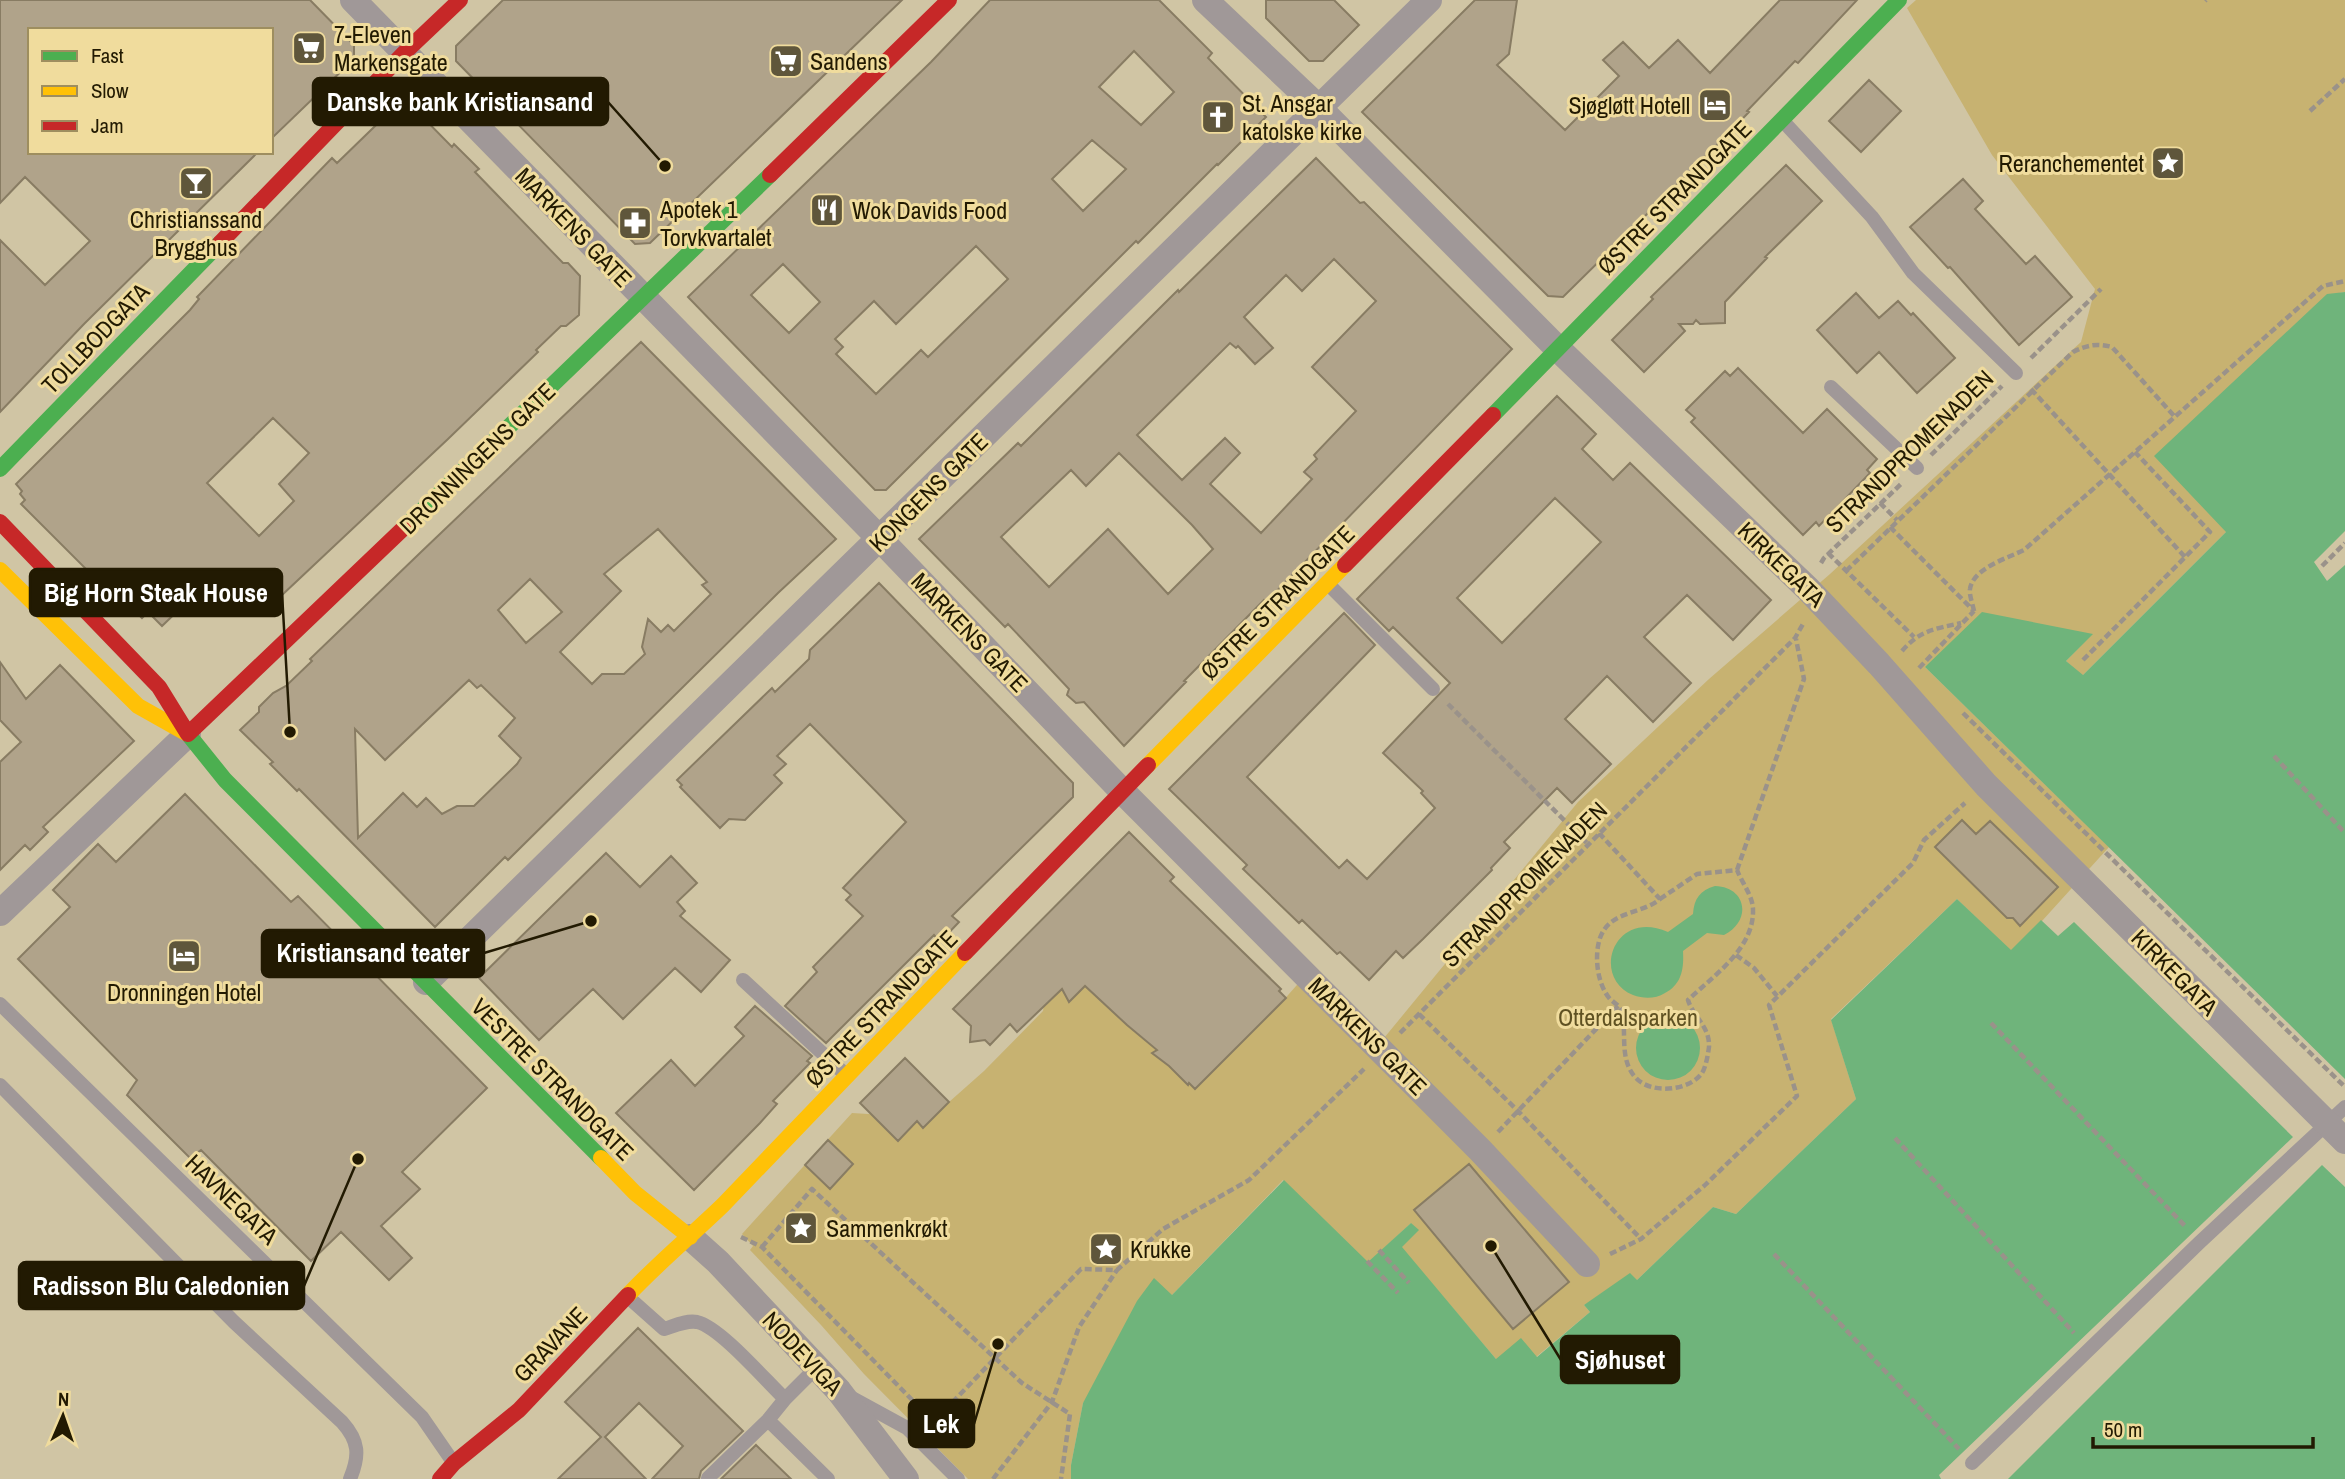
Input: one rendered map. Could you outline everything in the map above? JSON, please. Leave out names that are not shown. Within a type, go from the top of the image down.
[{"type":"street","name":"MARKENS GATE","points":[[353,0],[880,539],[1122,791],[1480,1150],[1587,1264]]},
{"type":"street","name":"TOLLBODGATA","points":[[0,469],[404,53],[460,0]]},
{"type":"street","name":"DRONNINGENS GATE","points":[[0,913],[644,299],[949,0]]},
{"type":"street","name":"KIRKEGATA","points":[[1205,0],[1318,107],[1557,348],[1808,589],[1879,664],[1986,785],[2339,1124]]},
{"type":"street","name":"KONGENS GATE","points":[[426,982],[1429,0]]},
{"type":"street","name":"ØSTRE STRANDGATE","points":[[690,1237],[1122,791],[1899,0]]},
{"type":"street","name":"VESTRE STRANDGATE","points":[[0,522],[159,687],[188,734],[225,780],[635,1194],[690,1237]]},
{"type":"street","name":"VESTRE STRANDGATE","points":[[0,570],[138,706],[188,734]]},
{"type":"street","name":"GRAVANE","points":[[440,1479],[454,1463],[519,1410],[656,1265],[690,1237]]},
{"type":"street","name":"NODEVIGA","points":[[690,1237],[718,1262],[839,1391],[906,1479]]},
{"type":"lane","points":[[1782,120],[1871,217],[1913,273],[2016,373]]},
{"type":"lane","points":[[1831,387],[1917,468]]},
{"type":"lane","points":[[1328,584],[1433,689]]},
{"type":"lane","points":[[743,980],[847,1076]]},
{"type":"lane","name":"HAVNEGATA","points":[[0,1004],[422,1417],[454,1463]]},
{"type":"lane","points":[[0,1085],[234,1322],[354,1435],[356,1456],[350,1479]]},
{"type":"lane","points":[[1972,1462],[2200,1242],[2339,1124]]},
{"type":"lane","points":[[626,1297],[664,1329],[680,1323],[696,1322],[716,1331],[785,1399]]},
{"type":"lane","points":[[708,1478],[768,1420],[817,1367]]},
{"type":"lane","points":[[839,1391],[907,1428],[958,1479]]},
{"type":"lane","points":[[768,1420],[828,1479]]},
{"type":"path","points":[[2310,111],[2345,79]]},
{"type":"path","points":[[1974,611],[1970,589],[1976,578],[2024,550],[2323,285],[2345,281]]},
{"type":"path","name":"STRANDPROMENADEN","points":[[993,1479],[1052,1402],[1079,1327],[1117,1270],[1163,1228],[1250,1180],[1382,1051],[1796,638],[1806,619],[1808,589],[1828,553],[2101,289]]},
{"type":"path","points":[[1846,570],[2073,352],[2087,345],[2101,344],[2112,347],[2175,417]]},
{"type":"path","points":[[2016,373],[2185,557]]},
{"type":"path","points":[[2084,660],[2210,532],[2135,452]]},
{"type":"path","points":[[1880,503],[1897,520]]},
{"type":"path","points":[[1890,527],[1974,611]]},
{"type":"path","points":[[2322,566],[2345,543]]},
{"type":"path","points":[[1828,553],[1914,637]]},
{"type":"path","points":[[1892,643],[1918,669],[1974,611]]},
{"type":"path","points":[[1901,652],[1914,637],[1962,623]]},
{"type":"path","points":[[1737,870],[1697,874],[1653,905],[1618,916],[1601,937],[1597,959],[1603,987],[1618,1006],[1623,1028],[1622,1041],[1629,1066],[1636,1079],[1650,1086],[1665,1089],[1692,1082],[1703,1072],[1709,1047],[1705,1026],[1690,1008],[1688,1000],[1736,955],[1749,929],[1754,909],[1737,870],[1804,679],[1796,638]]},
{"type":"path","points":[[1433,689],[1588,844]]},
{"type":"path","points":[[1958,708],[2345,1087]]},
{"type":"path","points":[[2274,757],[2345,833]]},
{"type":"path","points":[[1587,1264],[1641,1239],[1703,1186],[1797,1096],[1769,1005],[1913,863],[1924,840],[1986,785]]},
{"type":"path","points":[[1599,833],[1660,899]]},
{"type":"path","points":[[1736,955],[1754,968],[1777,996]]},
{"type":"path","points":[[1480,1150],[1618,1006]]},
{"type":"path","points":[[1419,1014],[1518,1111],[1641,1239]]},
{"type":"path","points":[[1991,1023],[2200,1242]]},
{"type":"path","points":[[1895,1139],[2089,1350]]},
{"type":"path","points":[[762,1247],[812,1189],[1022,1383],[1070,1414],[1061,1479]]},
{"type":"path","points":[[741,1237],[762,1247],[927,1415]]},
{"type":"path","points":[[1379,1250],[1409,1283]]},
{"type":"path","points":[[1774,1254],[1972,1462]]},
{"type":"path","points":[[1367,1261],[1398,1293]]},
{"type":"path","points":[[907,1428],[927,1415],[945,1410],[1081,1269],[1117,1270]]},
{"type":"green space","name":"Otterdalsparken","points":[[1916,0],[2345,0],[2345,292],[2327,295],[2226,532],[2082,676],[2066,661],[2092,634],[1925,667],[2109,847],[2011,951],[1957,899],[1831,1019],[1856,1099],[1736,1214],[1713,1207],[1637,1280],[1584,1305],[1590,1312],[1536,1357],[1496,1359],[1401,1247],[1411,1223],[1368,1263],[1283,1180],[1172,1295],[1083,1403],[1071,1465],[1071,1479],[968,1479],[864,1374],[750,1250],[753,1246],[742,1234],[852,1113],[931,1118],[984,1071],[1043,1011],[1050,967],[1091,990],[1196,1084],[1281,1003],[1304,977],[1375,1049],[1578,802],[1709,679],[1830,574],[2081,342],[2095,289],[1992,155],[1907,8]]},
{"type":"shaded area","points":[[2345,292],[2345,531],[2314,562],[2327,581],[2345,565],[2345,1079],[1925,667],[1982,612],[2093,634],[2066,661],[2083,675],[2226,532],[2154,456],[2327,294]]},
{"type":"shaded area","points":[[1715,886],[1734,892],[1739,898],[1742,914],[1733,929],[1724,935],[1707,933],[1683,951],[1678,980],[1671,989],[1661,995],[1641,997],[1620,986],[1613,974],[1611,961],[1614,948],[1622,937],[1634,929],[1649,927],[1668,932],[1693,914],[1699,896]]},
{"type":"shaded area","points":[[1957,899],[2011,950],[2041,920],[2058,936],[2074,922],[2293,1137],[1939,1475],[1941,1479],[1071,1479],[1071,1465],[1083,1403],[1137,1301],[1154,1278],[1172,1295],[1284,1180],[1368,1262],[1411,1223],[1419,1230],[1402,1247],[1496,1359],[1521,1338],[1537,1357],[1590,1312],[1584,1305],[1630,1273],[1637,1280],[1713,1207],[1736,1214],[1856,1099],[1831,1020]]},
{"type":"shaded area","points":[[1668,1016],[1686,1022],[1694,1030],[1700,1048],[1694,1066],[1686,1074],[1668,1080],[1650,1074],[1642,1066],[1636,1048],[1642,1030],[1650,1022]]},
{"type":"shaded area","points":[[2322,1165],[2345,1187],[2345,1479],[2008,1479]]},
{"type":"building","points":[[0,0],[310,0],[354,45],[354,59],[273,137],[273,28],[28,28],[28,154],[256,154],[84,324],[0,412],[0,240],[45,285],[90,241],[25,177],[0,203]]},
{"type":"building","points":[[503,0],[902,0],[650,243],[635,244],[456,61],[456,46]]},
{"type":"building","points":[[990,0],[1159,0],[1212,53],[1208,58],[1266,117],[1138,243],[1136,241],[886,490],[875,490],[688,297],[931,62]],"holes":[[[1134,51],[1174,92],[1141,125],[1099,87]],[[1092,140],[1126,169],[1083,211],[1052,179]],[[976,246],[1008,279],[928,357],[921,350],[876,394],[836,354],[843,347],[835,339],[874,301],[896,324]],[[783,264],[820,302],[789,333],[751,295]]]},
{"type":"building","points":[[1266,0],[1334,0],[1359,25],[1323,61],[1309,61],[1266,18]]},
{"type":"building","points":[[1475,0],[1517,0],[1509,54],[1497,65],[1565,130],[1619,76],[1603,60],[1623,42],[1649,68],[1678,40],[1710,73],[1780,0],[1857,0],[1798,63],[1795,61],[1720,142],[1563,297],[1548,296],[1362,112]]},
{"type":"building","points":[[1869,80],[1901,111],[1861,152],[1829,121]]},
{"type":"building","points":[[404,98],[452,147],[454,144],[479,169],[475,172],[563,263],[568,263],[580,276],[579,315],[566,326],[561,326],[536,350],[538,352],[448,439],[265,611],[250,595],[246,599],[220,570],[162,626],[148,612],[142,618],[132,608],[128,611],[21,504],[25,500],[16,484],[190,310],[199,299],[197,297],[332,158],[337,163]],"holes":[[[273,418],[309,453],[279,484],[294,501],[259,536],[207,483]]]},
{"type":"building","points":[[1316,158],[1512,349],[1266,602],[1264,600],[1184,681],[1186,682],[1124,746],[1084,702],[1076,703],[1067,695],[1069,689],[1008,624],[1005,627],[919,539],[1018,443],[1021,446],[1178,290],[1179,292]],"holes":[[[1334,259],[1376,301],[1312,367],[1356,411],[1314,455],[1317,459],[1304,472],[1312,479],[1261,533],[1210,484],[1240,453],[1225,438],[1182,480],[1137,435],[1230,343],[1236,348],[1238,346],[1255,364],[1273,348],[1244,317],[1286,275],[1302,291]],[[1119,453],[1213,549],[1168,594],[1108,529],[1049,587],[1001,537],[1071,470],[1086,486]]]},
{"type":"building","points":[[1786,165],[1822,201],[1765,257],[1767,258],[1725,302],[1725,323],[1700,324],[1696,320],[1693,324],[1679,324],[1685,331],[1644,372],[1612,340],[1653,299],[1651,297]]},
{"type":"building","points":[[1963,179],[1983,201],[1975,209],[2026,264],[2035,256],[2072,297],[2019,345],[1950,267],[1948,268],[1910,227]]},
{"type":"building","points":[[1856,293],[1879,318],[1898,301],[1911,315],[1913,313],[1955,358],[1917,393],[1879,352],[1857,373],[1817,330]]},
{"type":"building","points":[[641,342],[836,539],[508,860],[505,857],[435,927],[299,789],[297,791],[270,764],[273,762],[240,730],[259,712],[259,707],[273,693],[286,686],[312,661],[310,659]],"holes":[[[658,529],[707,582],[702,585],[711,594],[674,631],[668,625],[661,632],[648,619],[642,647],[645,654],[624,674],[602,674],[592,684],[560,652],[621,591],[604,574]],[[530,579],[562,612],[526,643],[498,610]],[[469,680],[477,688],[481,685],[515,718],[499,736],[521,758],[474,806],[457,806],[442,814],[426,798],[417,807],[403,793],[358,838],[355,729],[385,760]]]},
{"type":"building","points":[[1738,368],[1803,433],[1827,409],[1877,459],[1867,470],[1870,473],[1819,526],[1816,522],[1803,535],[1691,422],[1695,418],[1686,410],[1725,371],[1730,376]]},
{"type":"building","points":[[1557,396],[1596,434],[1582,449],[1613,480],[1630,463],[1771,600],[1733,640],[1687,595],[1644,637],[1691,683],[1653,722],[1607,676],[1565,719],[1611,764],[1572,803],[1557,788],[1504,842],[1510,848],[1492,870],[1403,958],[1396,951],[1369,980],[1302,920],[1299,923],[1243,869],[1247,865],[1169,789],[1344,613],[1375,645],[1247,777],[1339,868],[1347,860],[1367,879],[1435,808],[1421,793],[1423,791],[1383,753],[1450,683],[1393,627],[1389,631],[1357,599]],"holes":[[[1555,498],[1601,542],[1502,643],[1457,598]]]},
{"type":"building","points":[[879,583],[1073,783],[1073,797],[952,916],[959,922],[940,942],[934,935],[826,1043],[785,1006],[817,972],[813,967],[863,916],[846,900],[851,895],[843,888],[906,822],[810,724],[777,756],[786,764],[774,775],[782,783],[745,820],[729,819],[720,828],[680,787],[682,785],[677,780],[772,688],[775,692],[809,659],[810,650]]},
{"type":"building","points":[[0,662],[26,699],[60,665],[134,741],[43,827],[48,832],[30,850],[25,845],[0,870],[0,762],[21,742],[0,720]]},
{"type":"building","points":[[185,794],[291,902],[298,896],[487,1088],[402,1172],[420,1189],[381,1226],[412,1258],[389,1280],[341,1232],[311,1261],[201,1150],[190,1158],[127,1095],[137,1080],[18,959],[70,907],[53,890],[98,844],[116,862]]},
{"type":"building","points":[[1962,820],[1976,834],[1990,821],[2058,887],[2020,926],[2013,918],[2007,918],[1935,847]]},
{"type":"building","points":[[1129,832],[1174,877],[1170,881],[1281,989],[1279,991],[1286,998],[1195,1089],[1152,1053],[1157,1050],[1085,986],[1069,1002],[1062,989],[1017,1032],[1010,1024],[990,1045],[985,1040],[970,1042],[971,1026],[953,1009]]},
{"type":"building","points":[[606,853],[640,887],[671,856],[697,883],[677,902],[685,911],[680,916],[730,960],[701,992],[675,968],[623,1019],[593,989],[539,1040],[479,978]]},
{"type":"building","points":[[755,1006],[812,1056],[807,1061],[810,1063],[773,1101],[777,1104],[760,1123],[694,1190],[616,1113],[671,1060],[695,1086],[744,1036],[735,1027]]},
{"type":"building","points":[[905,1058],[949,1102],[923,1128],[917,1121],[898,1141],[860,1103]]},
{"type":"building","points":[[828,1140],[853,1164],[830,1189],[805,1165]]},
{"type":"building","points":[[1469,1164],[1569,1282],[1513,1329],[1414,1210]]},
{"type":"building","points":[[638,1328],[743,1431],[701,1471],[699,1479],[652,1479],[683,1446],[639,1403],[605,1437],[646,1479],[558,1479],[601,1437],[565,1402]]},
{"type":"building","points":[[756,1445],[791,1479],[721,1479]]},
{"type":"traffic: fast","points":[[1493,415],[1899,0]]},
{"type":"traffic: fast","points":[[409,523],[770,175]]},
{"type":"traffic: fast","points":[[0,469],[220,243]]},
{"type":"traffic: fast","points":[[188,734],[225,780],[601,1158]]},
{"type":"traffic: slow","points":[[1148,765],[1345,565]]},
{"type":"traffic: slow","points":[[0,570],[138,706],[186,733]]},
{"type":"traffic: slow","points":[[628,1295],[723,1205],[965,953]]},
{"type":"traffic: slow","points":[[601,1158],[635,1193],[690,1237]]},
{"type":"traffic: jam","points":[[220,243],[404,53],[460,0]]},
{"type":"traffic: jam","points":[[770,175],[949,0]]},
{"type":"traffic: jam","points":[[1345,565],[1493,415]]},
{"type":"traffic: jam","points":[[0,522],[159,687],[188,734]]},
{"type":"traffic: jam","points":[[188,734],[409,523]]},
{"type":"traffic: jam","points":[[965,953],[1148,765]]},
{"type":"traffic: jam","points":[[440,1479],[454,1463],[519,1410],[628,1295]]},
{"type":"place","name":"7-Eleven Markensgate","points":[[309,48]]},
{"type":"place","name":"Sandens","points":[[786,61]]},
{"type":"place","name":"Sjøgløtt Hotell","points":[[1715,105]]},
{"type":"place","name":"St. Ansgar katolske kirke","points":[[1218,117]]},
{"type":"place","name":"Reranchementet","points":[[2168,163]]},
{"type":"place","name":"Danske bank Kristiansand","points":[[665,166]]},
{"type":"place","name":"Christianssand Brygghus","points":[[196,183]]},
{"type":"place","name":"Wok Davids Food","points":[[827,210]]},
{"type":"place","name":"Apotek 1 Torvkvartalet","points":[[635,223]]},
{"type":"place","name":"Big Horn Steak House","points":[[290,732]]},
{"type":"place","name":"Kristiansand teater","points":[[591,921]]},
{"type":"place","name":"Dronningen Hotel","points":[[184,956]]},
{"type":"place","name":"Radisson Blu Caledonien","points":[[358,1159]]},
{"type":"place","name":"Sammenkrøkt","points":[[801,1228]]},
{"type":"place","name":"Sjøhuset","points":[[1491,1246]]},
{"type":"place","name":"Krukke","points":[[1106,1249]]},
{"type":"place","name":"Lek","points":[[998,1344]]}]
